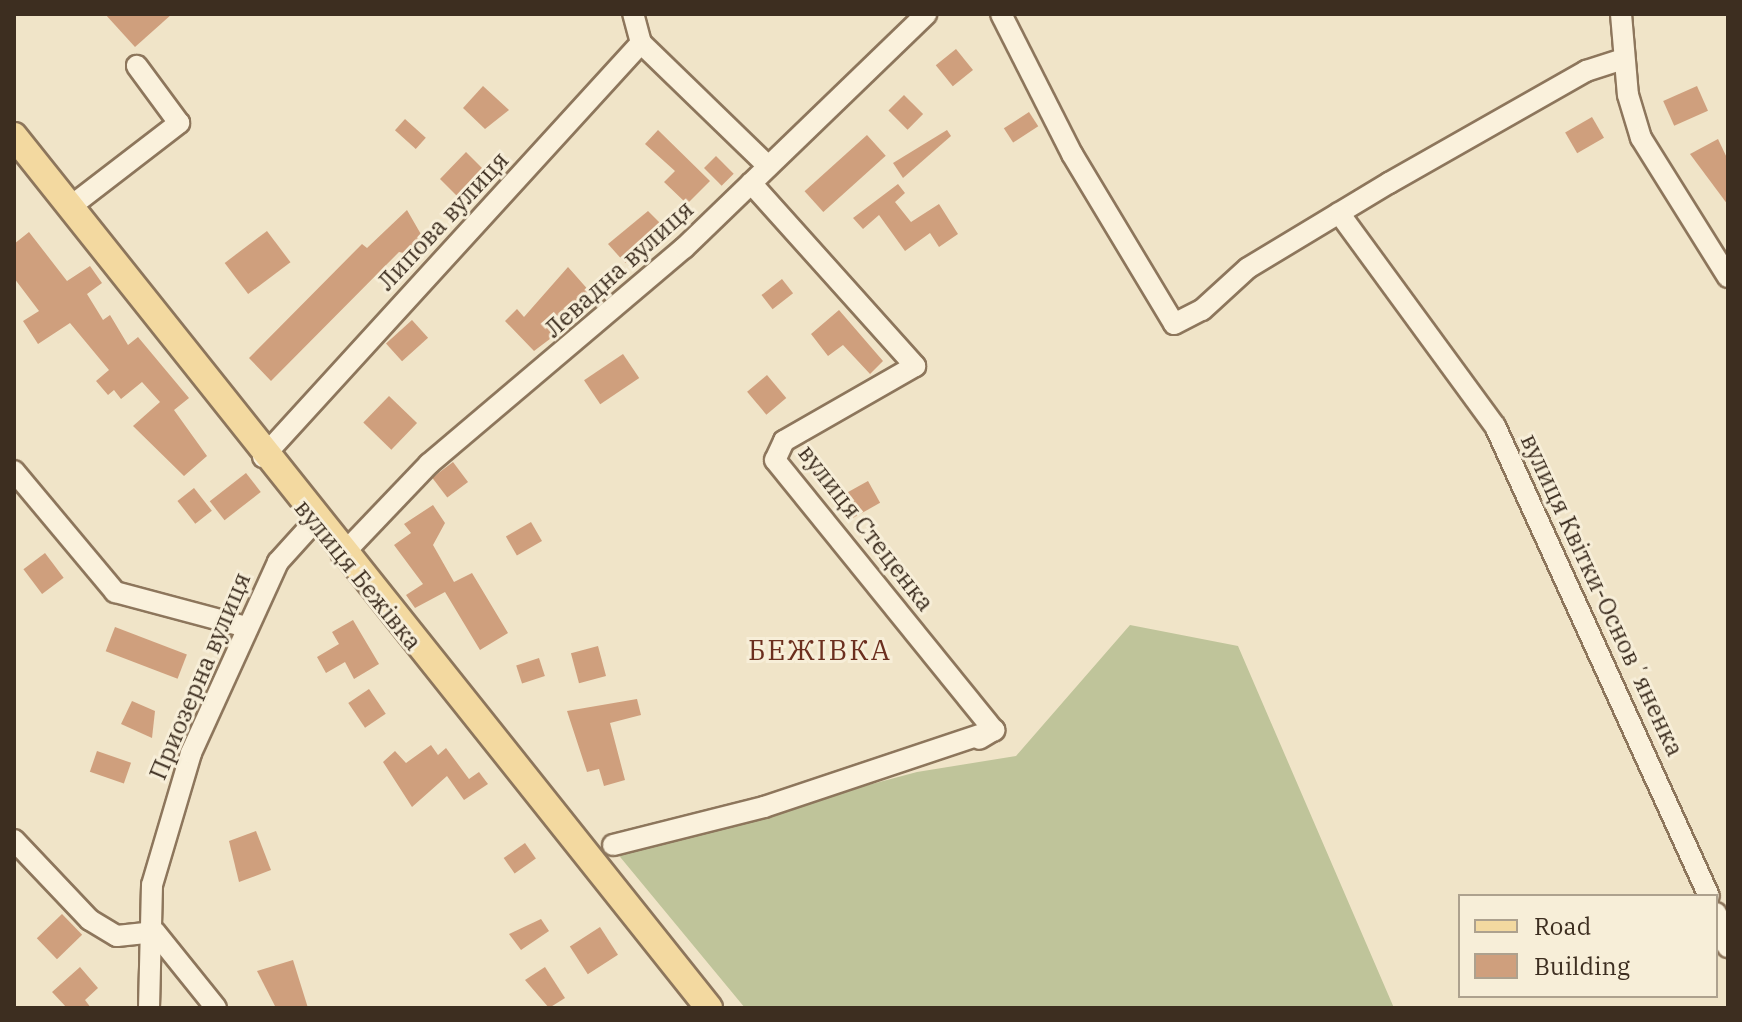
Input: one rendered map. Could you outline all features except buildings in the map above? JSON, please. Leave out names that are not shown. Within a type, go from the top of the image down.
[{"type":"main road","name":"вулиця Бежівка","points":[[14,136],[263,457],[709,1008]]},
{"type":"street","points":[[633,14],[641,43],[768,166]]},
{"type":"street","name":"Левадна вулиця","points":[[342,555],[462,434],[609,315],[926,14]]},
{"type":"street","points":[[1001,14],[1072,154],[1174,324],[1339,213],[1586,71],[1624,59]]},
{"type":"street","points":[[1621,14],[1624,59],[1641,138],[1724,263]]},
{"type":"street","name":"Липова вулиця","points":[[263,457],[641,43]]},
{"type":"street","points":[[70,207],[179,123],[137,66]]},
{"type":"street","name":"вулиця Стеценка","points":[[613,845],[764,807],[987,734],[775,460],[784,441],[915,366],[751,183]]},
{"type":"street","name":"вулиця Квітки-Основʼяненка","points":[[1339,213],[1495,426],[1708,894]]},
{"type":"street","points":[[14,471],[115,592],[247,627]]},
{"type":"street","name":"Приозерна вулиця","points":[[149,1008],[155,932],[152,885],[160,844],[247,627],[278,562],[316,520]]},
{"type":"street","points":[[14,840],[90,920],[117,936],[155,932],[216,1008]]},
{"type":"street","points":[[1718,919],[1728,947]]},
{"type":"green space","points":[[1130,625],[1238,646],[1394,1008],[745,1008],[616,852],[917,772],[1016,756]]},
{"type":"district","name":"БЕЖІВКА","points":[[820,650]]}]
